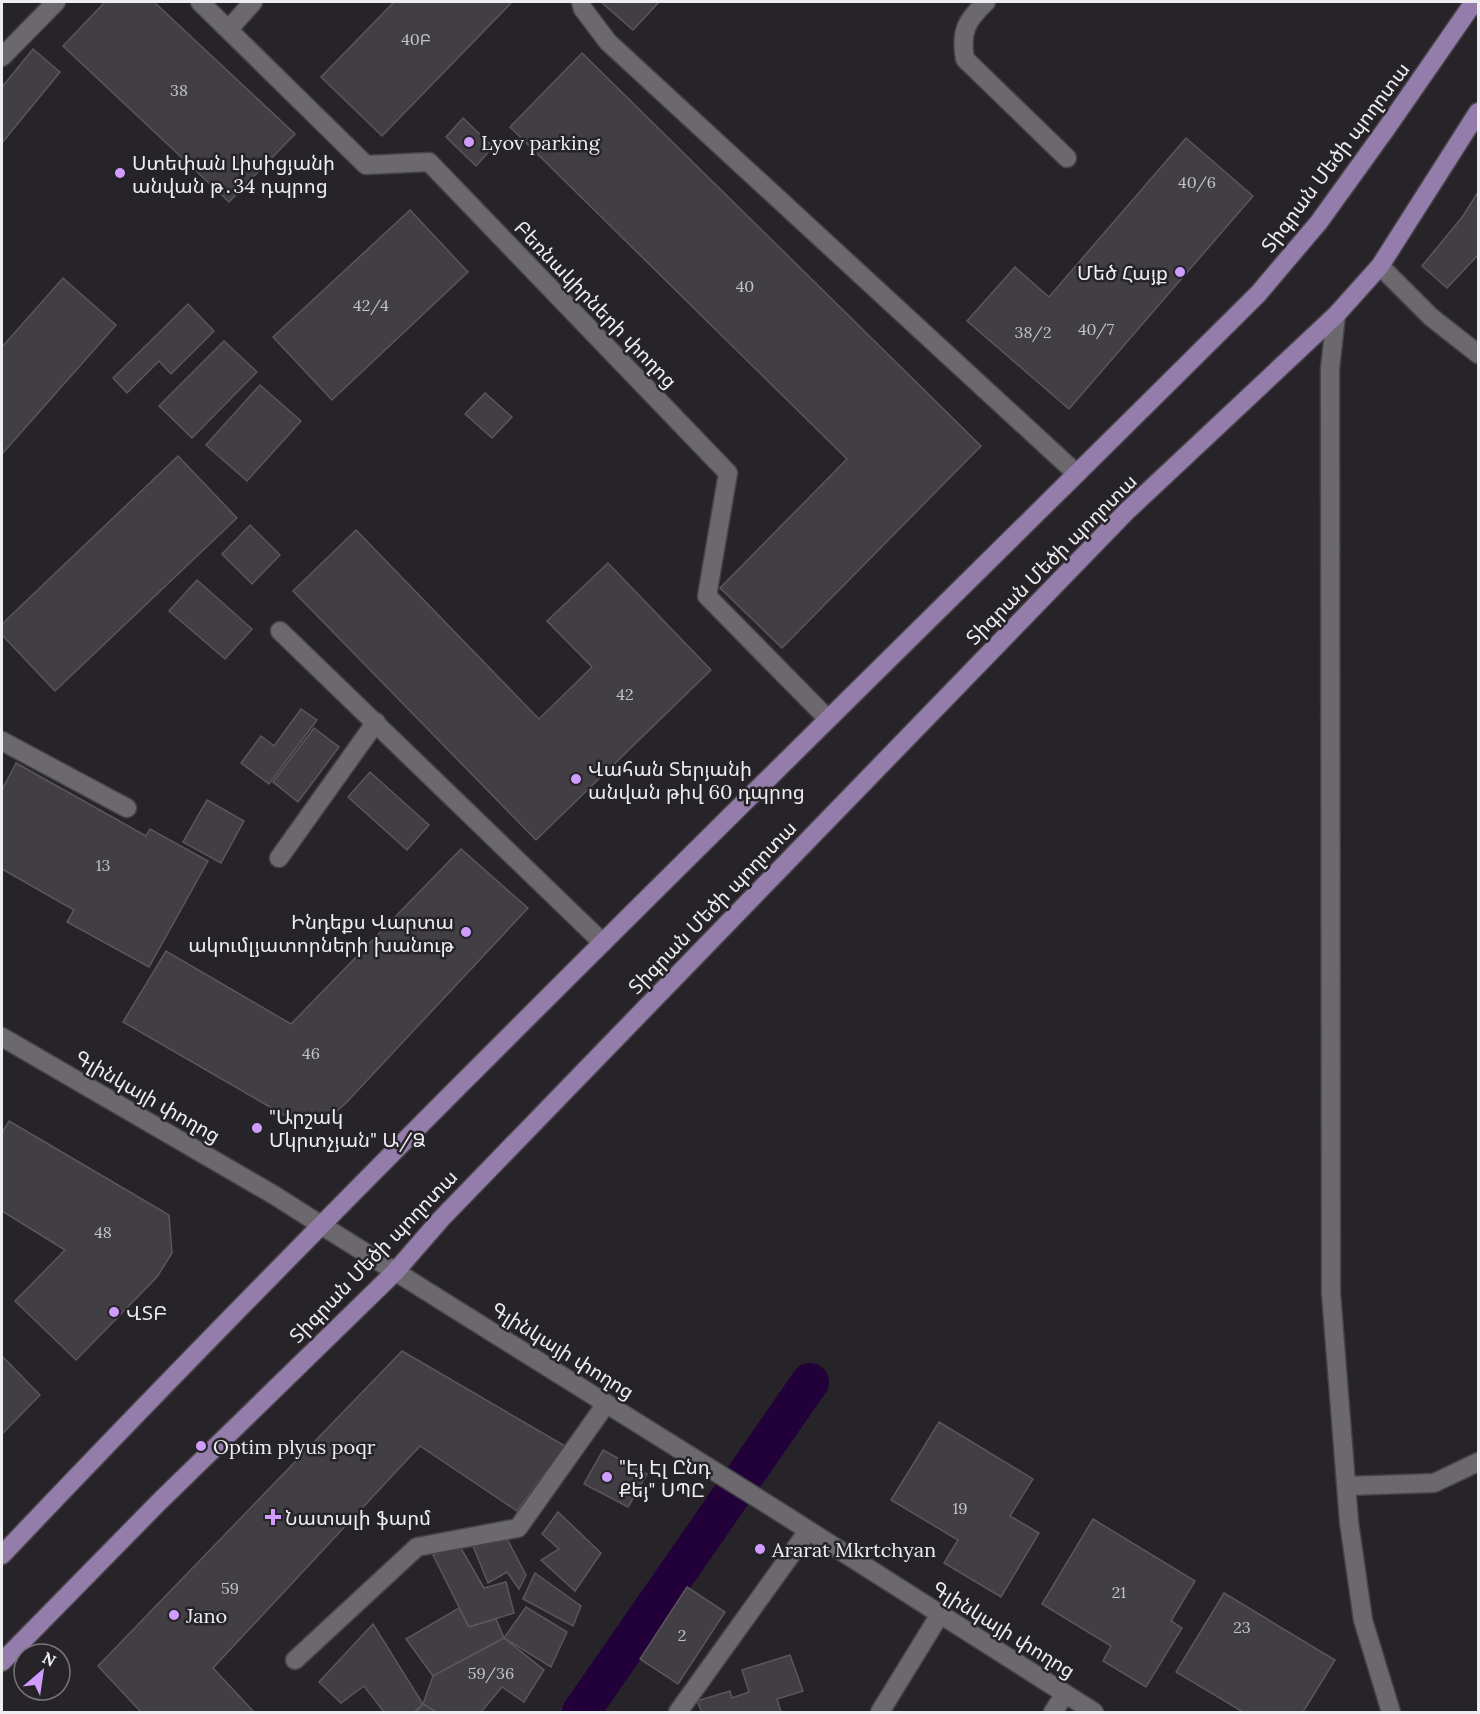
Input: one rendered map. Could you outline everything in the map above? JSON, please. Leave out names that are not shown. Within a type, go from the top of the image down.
[{"type":"main road","points":[[2,57],[56,2]]},
{"type":"main road","points":[[200,2],[229,29],[253,2]]},
{"type":"main road","points":[[581,2],[583,9],[608,42],[1077,474]]},
{"type":"main road","points":[[986,2],[973,14],[965,28],[962,43],[965,58],[1067,158]]},
{"type":"main road","name":"Տիգրան Մեծի պողոտա","points":[[2,1555],[141,1408],[321,1225],[1258,294],[1319,222],[1474,2]]},
{"type":"main road","name":"Բեռնակիրների փողոց","points":[[229,29],[366,165],[429,162],[728,473],[707,596],[828,719]]},
{"type":"main road","name":"Տիգրան Մեծի պողոտա","points":[[2,1662],[159,1502],[395,1272],[441,1219],[1126,512],[1336,315],[1380,266],[1479,112]]},
{"type":"main road","points":[[1380,266],[1431,317],[1479,354]]},
{"type":"main road","points":[[1336,315],[1330,369],[1331,1293],[1350,1522],[1363,1620],[1391,1713]]},
{"type":"main road","points":[[280,631],[603,943]]},
{"type":"main road","points":[[279,858],[376,723]]},
{"type":"main road","points":[[2,741],[127,808]]},
{"type":"main road","name":"Գլինկայի փողոց","points":[[2,1037],[274,1195],[786,1516],[939,1616],[1094,1713]]},
{"type":"main road","points":[[294,1660],[417,1547],[518,1528],[606,1404]]},
{"type":"main road","points":[[1347,1486],[1434,1483],[1479,1462]]},
{"type":"main road","points":[[678,1713],[808,1531]]},
{"type":"main road","points":[[880,1713],[939,1616]]},
{"type":"main road","points":[[1053,1713],[1065,1694]]},
{"type":"building","name":"Ստեփան Լիսիցյանի անվան թ․34 դպրոց","points":[[105,2],[154,2],[295,134],[229,202],[63,46]]},
{"type":"building","points":[[394,2],[512,2],[382,136],[321,77]]},
{"type":"building","points":[[601,2],[659,2],[633,30]]},
{"type":"building","points":[[33,49],[60,72],[2,143],[2,87]]},
{"type":"building","points":[[582,53],[981,446],[782,648],[720,588],[847,459],[510,127]]},
{"type":"building","name":"Lyov parking","points":[[463,118],[493,147],[476,166],[446,137]]},
{"type":"building","points":[[1186,138],[1253,196],[1069,409],[967,321],[1015,267],[1049,297]]},
{"type":"building","points":[[1478,192],[1478,255],[1447,288],[1422,266],[1463,216]]},
{"type":"building","points":[[410,210],[468,272],[332,400],[273,337]]},
{"type":"building","points":[[63,278],[116,325],[2,454],[2,347]]},
{"type":"building","points":[[188,304],[214,331],[171,374],[159,361],[127,393],[113,378]]},
{"type":"building","points":[[224,341],[257,372],[192,438],[159,406]]},
{"type":"building","points":[[260,385],[301,421],[247,481],[206,445]]},
{"type":"building","points":[[485,393],[512,417],[492,438],[465,414]]},
{"type":"building","points":[[178,456],[237,518],[55,691],[2,635],[2,624]]},
{"type":"building","points":[[250,525],[280,555],[252,584],[222,554]]},
{"type":"building","points":[[356,530],[539,719],[592,667],[547,621],[608,563],[711,670],[536,840],[293,591]]},
{"type":"building","points":[[197,580],[252,629],[225,659],[169,611]]},
{"type":"building","points":[[301,709],[317,720],[269,784],[241,763],[261,736],[274,746]]},
{"type":"building","points":[[314,728],[339,747],[298,802],[273,782]]},
{"type":"building","points":[[16,763],[146,836],[150,829],[208,861],[149,967],[67,922],[74,910],[2,869],[2,790]]},
{"type":"building","points":[[370,772],[429,825],[407,850],[348,797]]},
{"type":"building","points":[[207,800],[244,821],[221,863],[183,842]]},
{"type":"building","points":[[461,849],[528,908],[346,1103],[330,1117],[311,1122],[289,1118],[123,1022],[166,951],[291,1024]]},
{"type":"building","points":[[9,1121],[169,1215],[172,1253],[157,1277],[76,1360],[15,1301],[65,1250],[2,1211],[2,1133]]},
{"type":"building","points":[[402,1351],[565,1446],[517,1511],[420,1446],[213,1668],[254,1712],[141,1712],[98,1666]]},
{"type":"building","points":[[2,1356],[40,1395],[2,1434]]},
{"type":"building","points":[[939,1422],[1033,1479],[1010,1516],[1039,1533],[1001,1597],[944,1563],[958,1540],[891,1500]]},
{"type":"building","points":[[603,1450],[647,1474],[628,1507],[584,1484]]},
{"type":"building","points":[[558,1512],[601,1553],[575,1591],[541,1560],[559,1549],[542,1534]]},
{"type":"building","points":[[1093,1519],[1195,1581],[1171,1621],[1182,1628],[1146,1687],[1103,1661],[1111,1646],[1042,1604]]},
{"type":"building","points":[[507,1539],[526,1575],[519,1589],[507,1572],[488,1583],[473,1546]]},
{"type":"building","points":[[459,1545],[484,1588],[506,1582],[514,1613],[469,1627],[433,1555]]},
{"type":"building","points":[[535,1573],[581,1606],[573,1626],[523,1599]]},
{"type":"building","points":[[687,1587],[725,1612],[678,1684],[640,1659]]},
{"type":"building","points":[[1224,1593],[1335,1660],[1303,1712],[1243,1712],[1176,1672]]},
{"type":"building","points":[[526,1607],[567,1632],[551,1667],[504,1638]]},
{"type":"building","points":[[459,1608],[469,1627],[496,1619],[504,1638],[433,1676],[406,1639]]},
{"type":"building","points":[[373,1624],[423,1704],[414,1712],[384,1712],[364,1686],[341,1703],[319,1682]]},
{"type":"building","points":[[504,1638],[544,1670],[524,1702],[502,1687],[481,1712],[436,1712],[423,1704],[433,1676]]},
{"type":"building","points":[[790,1655],[803,1691],[777,1699],[781,1712],[702,1712],[697,1701],[730,1691],[732,1698],[749,1692],[742,1670]]},
{"type":"building","points":[[423,1704],[436,1712],[416,1712]]},
{"type":"waterway","points":[[581,1712],[810,1382]]},
{"type":"place","name":"Lyov parking","points":[[469,142]]},
{"type":"place","name":"Ստեփան Լիսիցյանի անվան թ․34 դպրոց","points":[[120,173]]},
{"type":"place","name":"Մեծ Հայք","points":[[1180,272]]},
{"type":"place","name":"Վահան Տերյանի անվան թիվ 60 դպրոց","points":[[576,779]]},
{"type":"place","name":"Ինդեքս Վարտա ակումլյատորների խանութ","points":[[466,932]]},
{"type":"place","name":"\"Արշակ Մկրտչյան\" Ա/Ձ","points":[[257,1128]]},
{"type":"place","name":"ՎՏԲ","points":[[114,1312]]},
{"type":"place","name":"Optim plyus poqr","points":[[201,1446]]},
{"type":"place","name":"\"Էյ Էլ Ընդ Քեյ\" ՍՊԸ","points":[[607,1477]]},
{"type":"place","name":"Նատալի ֆարմ","points":[[273,1517]]},
{"type":"place","name":"Ararat Mkrtchyan","points":[[760,1549]]},
{"type":"place","name":"Jano","points":[[174,1615]]}]
